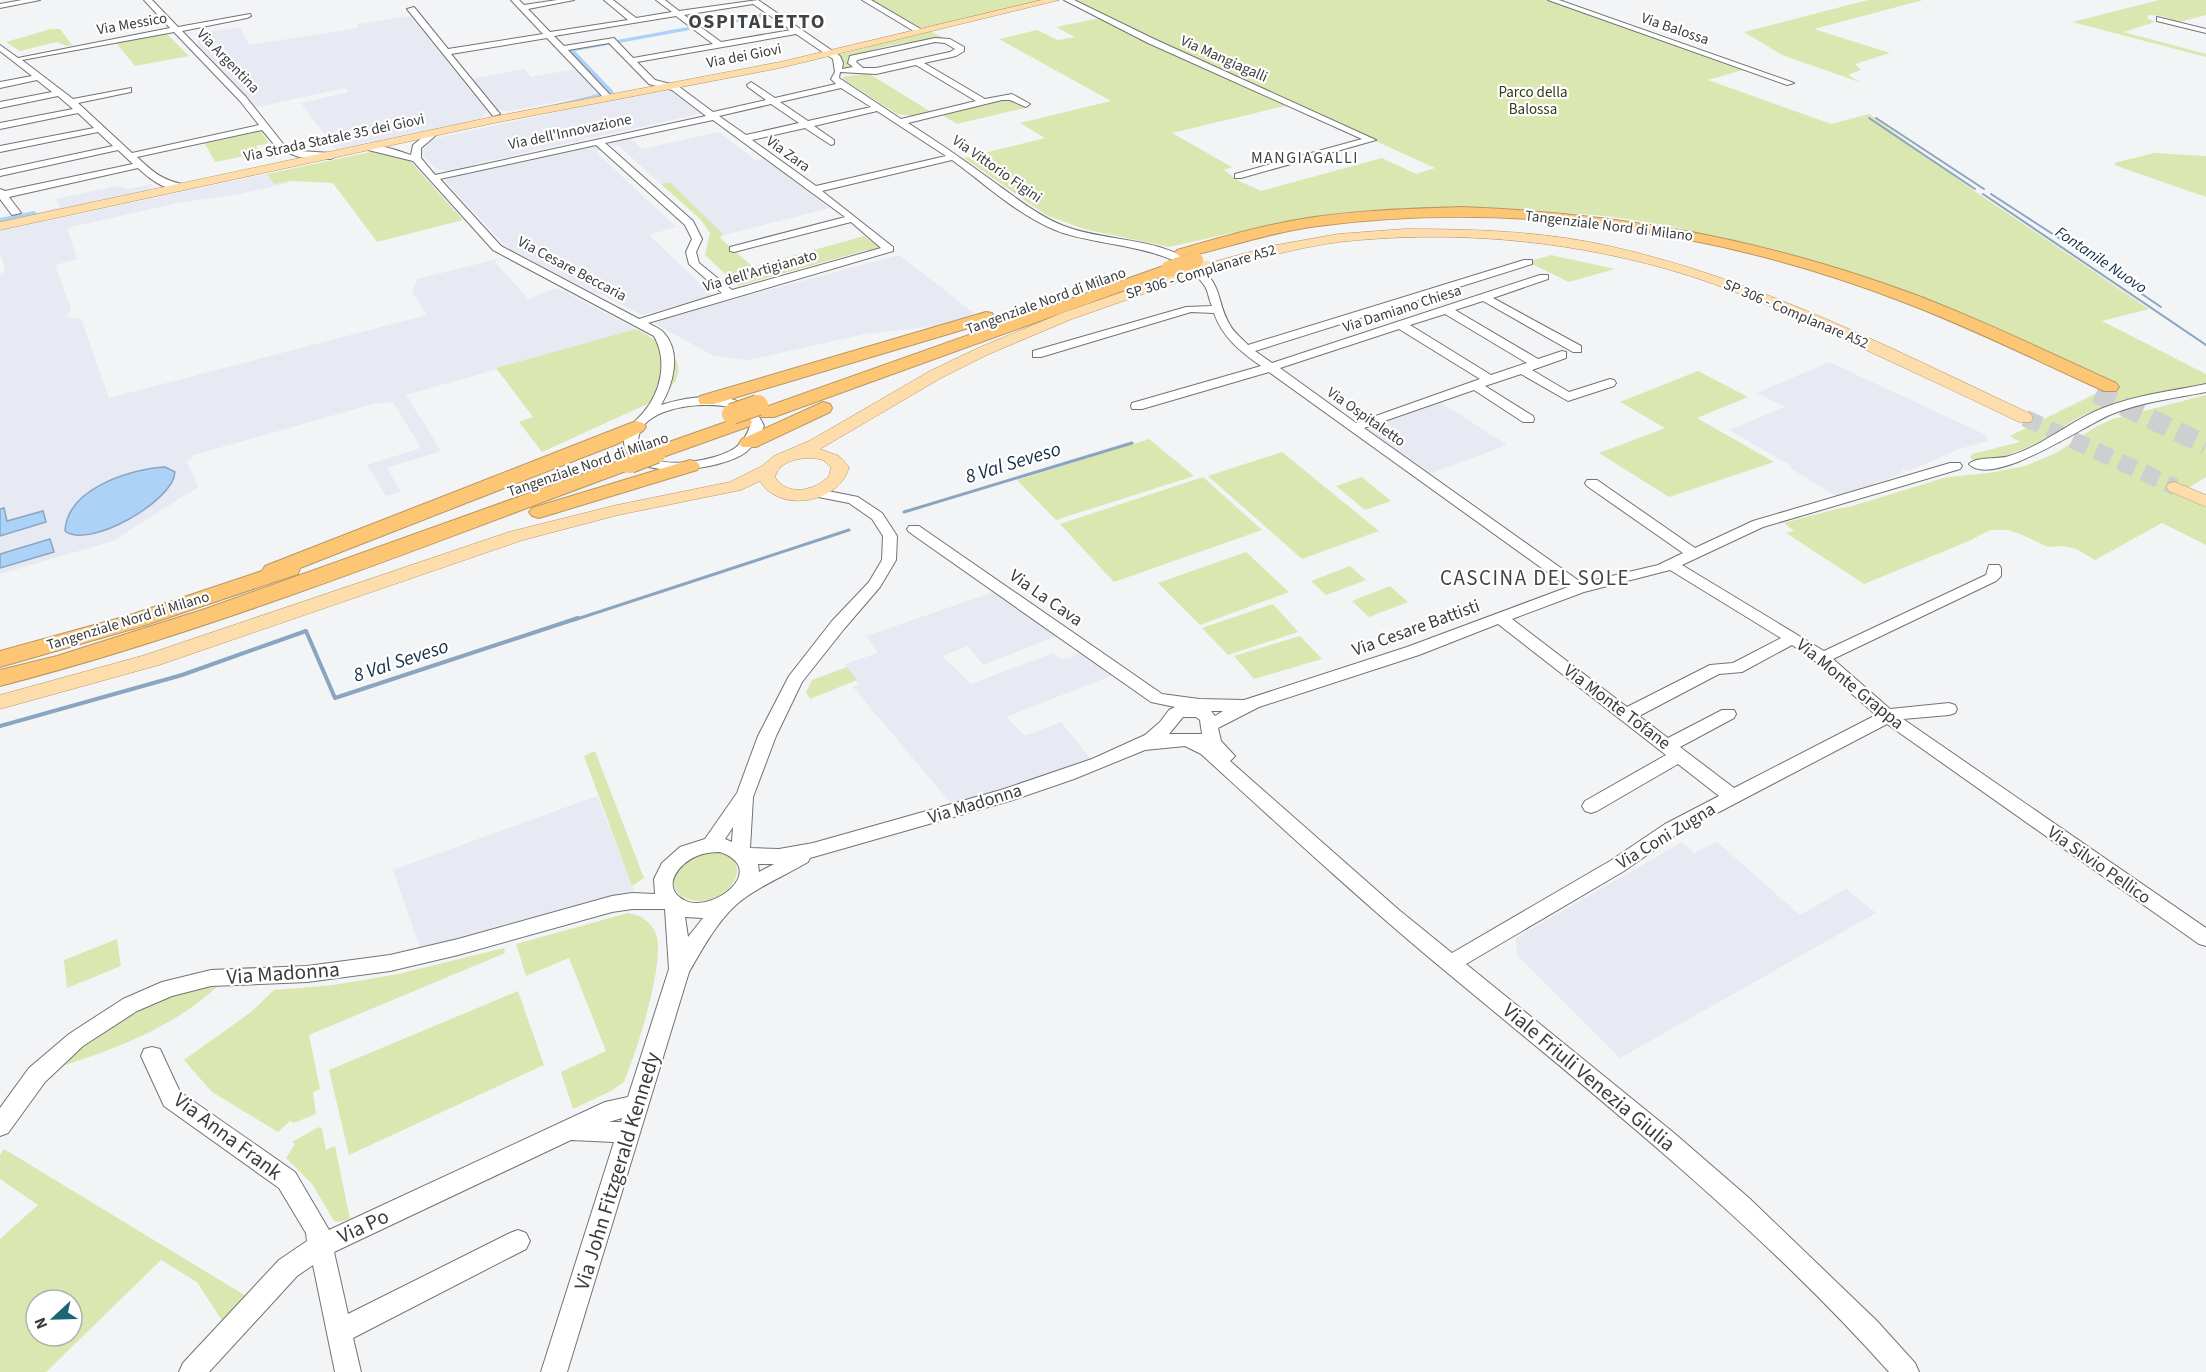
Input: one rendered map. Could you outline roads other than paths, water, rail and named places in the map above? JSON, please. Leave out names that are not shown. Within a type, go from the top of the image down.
[{"type":"highway","name":"Tangenziale Nord di Milano","points":[[0,678],[63,662],[209,606],[625,458],[646,436],[737,418],[1089,286],[1167,264],[1195,260],[1292,235],[1400,223],[1483,220],[1631,232],[1732,251],[1871,292],[2103,390]]},
{"type":"highway","name":"Tangenziale Nord di Milano","points":[[762,409],[1016,322],[1167,264]]},
{"type":"highway","points":[[702,400],[1089,286]]},
{"type":"highway","points":[[750,443],[1016,322]]},
{"type":"highway","points":[[209,606],[610,440],[646,436]]},
{"type":"highway","points":[[209,606],[690,466]]},
{"type":"highway","name":"Tangenziale Nord di Milano","points":[[0,659],[209,606]]},
{"type":"main road","name":"Via dei Giovi","points":[[509,116],[609,98],[651,86],[667,86],[830,53],[1054,0]]},
{"type":"main road","name":"Via Strada Statale 35 dei Giovi","points":[[0,226],[133,198],[165,185],[259,171],[297,159],[332,156],[365,148],[398,147],[432,134],[494,117],[503,120],[509,116]]},
{"type":"main road","name":"SP 306 - Complanare A52","points":[[1195,260],[1321,240],[1416,233],[1504,236],[1632,255],[1706,276],[1772,301],[2025,418]]},
{"type":"main road","name":"SP 306 - Complanare A52","points":[[735,486],[768,470],[779,460],[797,454],[839,431],[927,379],[998,345],[1085,310],[1167,264]]},
{"type":"main road","points":[[832,458],[832,442],[839,431]]},
{"type":"main road","points":[[0,702],[152,660],[516,536],[617,510],[711,490],[735,486],[772,488],[790,494],[813,492],[825,488],[838,478],[840,467],[832,458],[816,453],[797,454]]},
{"type":"main road","points":[[768,470],[766,481],[772,488]]},
{"type":"main road","points":[[2175,487],[2206,502]]},
{"type":"street","points":[[0,6],[36,0]]},
{"type":"street","name":"Via Argentina","points":[[148,0],[243,99],[281,147]]},
{"type":"street","points":[[515,0],[609,98]]},
{"type":"street","points":[[523,8],[570,0]]},
{"type":"street","points":[[608,0],[634,21]]},
{"type":"street","points":[[660,0],[719,45]]},
{"type":"street","points":[[866,0],[920,32]]},
{"type":"street","name":"Via Mangiagalli","points":[[1068,0],[1151,41],[1371,140],[1238,176]]},
{"type":"street","name":"Via Balossa","points":[[1552,0],[1790,83]]},
{"type":"street","points":[[446,52],[754,1],[830,53]]},
{"type":"street","points":[[411,9],[494,117]]},
{"type":"street","name":"Via Messico","points":[[16,60],[247,16]]},
{"type":"street","points":[[2160,19],[2206,31]]},
{"type":"street","points":[[631,61],[798,31]]},
{"type":"street","points":[[935,40],[947,41],[961,49],[958,52],[917,62],[849,71],[853,58],[935,40]]},
{"type":"street","points":[[562,49],[611,41],[651,86]]},
{"type":"street","points":[[0,47],[71,102],[165,185]]},
{"type":"street","name":"Via Vittorio Figini","points":[[830,53],[849,71],[835,79],[842,85],[954,157],[1028,211],[1059,228],[1102,240],[1133,244],[1167,264]]},
{"type":"street","points":[[16,60],[24,74]]},
{"type":"street","points":[[917,62],[983,101]]},
{"type":"street","points":[[0,85],[40,78]]},
{"type":"street","points":[[751,85],[831,142]]},
{"type":"street","name":"Via dell'Innovazione","points":[[433,178],[842,85]]},
{"type":"street","name":"Via Zara","points":[[667,86],[675,88],[853,218],[890,249]]},
{"type":"street","points":[[71,102],[128,90]]},
{"type":"street","points":[[0,105],[60,93]]},
{"type":"street","points":[[897,119],[914,118],[983,101],[1010,97],[1026,104]]},
{"type":"street","points":[[743,139],[879,108]]},
{"type":"street","points":[[0,126],[80,110]]},
{"type":"street","points":[[130,156],[266,126]]},
{"type":"street","points":[[0,149],[100,129]]},
{"type":"street","points":[[398,147],[416,153],[432,134]]},
{"type":"street","points":[[598,141],[689,223],[697,239],[691,252],[694,264],[730,295]]},
{"type":"street","points":[[0,173],[120,147]]},
{"type":"street","points":[[280,158],[281,147]]},
{"type":"street","points":[[281,147],[297,159]]},
{"type":"street","name":"Via Cesare Beccaria","points":[[416,153],[433,178],[497,248],[659,334],[665,342],[668,360],[664,385],[646,436]]},
{"type":"street","points":[[813,190],[954,157]]},
{"type":"street","points":[[259,171],[280,158],[297,159]]},
{"type":"street","points":[[16,213],[1,193],[140,165]]},
{"type":"street","points":[[734,249],[853,218]]},
{"type":"street","name":"Via dell'Artigianato","points":[[638,323],[657,315],[890,249]]},
{"type":"street","points":[[1246,350],[1528,262]]},
{"type":"street","name":"Via Ospitaletto","points":[[1167,264],[1196,270],[1207,279],[1227,331],[1246,350],[1579,588]]},
{"type":"street","name":"Via Damiano Chiesa","points":[[1137,406],[1269,368],[1544,277]]},
{"type":"street","points":[[1484,297],[1578,349]]},
{"type":"street","points":[[1037,354],[1190,309],[1218,310]]},
{"type":"street","points":[[1199,310],[1227,331]]},
{"type":"street","points":[[1447,310],[1537,364]]},
{"type":"street","points":[[1401,325],[1490,380]]},
{"type":"street","points":[[1353,428],[1562,355]]},
{"type":"street","points":[[1521,369],[1568,398],[1610,382]]},
{"type":"street","points":[[664,385],[676,395],[735,404],[753,415],[757,426],[750,443],[720,460],[690,466],[664,465],[649,461],[638,455],[631,441],[646,436],[669,406],[702,400]]},
{"type":"street","points":[[1475,385],[1528,419]]},
{"type":"street","name":"Via Cesare Battisti","points":[[1208,724],[1246,704],[1413,651],[1579,588],[1672,565],[1758,524],[1955,466],[1971,470],[1976,468],[1976,464],[1989,464],[2023,456],[2108,411],[2206,387]]},
{"type":"street","points":[[711,845],[745,795],[767,736],[795,680],[838,624],[875,584],[889,560],[890,536],[885,526],[877,516],[853,500],[838,478]]},
{"type":"street","points":[[1592,483],[1694,554]]},
{"type":"street","points":[[813,492],[853,500]]},
{"type":"street","name":"Via La Cava","points":[[914,529],[1157,698],[1172,719]]},
{"type":"street","name":"Via Monte Grappa","points":[[1672,565],[1823,658],[1888,717],[1993,791]]},
{"type":"street","points":[[1823,658],[1991,578],[1994,576],[1994,568]]},
{"type":"street","name":"Via Monte Tofane","points":[[1500,618],[1732,796]]},
{"type":"street","points":[[1623,712],[1716,669],[1736,668],[1794,639]]},
{"type":"street","name":"Via Cesare Battisti","points":[[1157,698],[1185,705],[1210,707],[1246,704]]},
{"type":"street","name":"Via Coni Zugna","points":[[1450,964],[1617,866],[1671,829],[1732,796],[1893,714],[1949,709]]},
{"type":"street","points":[[1191,711],[1208,724],[1202,740],[1137,748],[1172,719],[1191,711]]},
{"type":"street","points":[[1591,806],[1728,714]]},
{"type":"street","points":[[1172,719],[1171,735],[1185,741]]},
{"type":"street","name":"Viale Friuli Venezia Giulia","points":[[1208,724],[1215,745],[1259,796]]},
{"type":"street","name":"Viale Friuli Venezia Giulia","points":[[1185,741],[1207,750],[1450,964],[1666,1140],[1740,1206],[1852,1314],[1906,1372]]},
{"type":"street","points":[[1137,748],[1167,747],[1194,751],[1223,765]]},
{"type":"street","name":"Via Madonna","points":[[742,853],[765,858],[816,850],[980,804],[1137,748]]},
{"type":"street","name":"Via Silvio Pellico","points":[[1993,791],[2206,938]]},
{"type":"street","points":[[742,853],[745,795]]},
{"type":"street","points":[[711,845],[729,846],[742,853],[750,867],[749,877],[742,890],[716,908],[695,911],[672,903],[663,890],[664,875],[668,867],[682,855],[696,848],[711,845]]},
{"type":"street","name":"Via Madonna","points":[[742,890],[816,850]]},
{"type":"street","name":"Via Madonna","points":[[612,904],[642,891],[664,875]]},
{"type":"street","name":"Via Madonna","points":[[0,1126],[37,1075],[76,1040],[122,1010],[169,988],[211,978],[307,974],[390,963],[458,947],[612,904],[632,901],[672,903]]},
{"type":"street","name":"Via John Fitzgerald Kennedy","points":[[672,903],[679,943],[679,969]]},
{"type":"street","name":"Via John Fitzgerald Kennedy","points":[[554,1372],[679,969],[700,935],[726,903]]},
{"type":"street","name":"Via Anna Frank","points":[[152,1056],[172,1100],[287,1180],[317,1230],[348,1372]]},
{"type":"street","name":"Via Po","points":[[192,1372],[288,1268],[319,1246],[613,1109],[638,1106]]},
{"type":"street","points":[[568,1130],[630,1132]]},
{"type":"street","points":[[339,1332],[518,1241]]},
{"type":"water","points":[[165,467],[175,472],[171,484],[161,496],[128,520],[92,534],[76,535],[65,531],[68,516],[89,492],[119,477]]},
{"type":"water","points":[[4,508],[7,521],[43,511],[46,522],[0,536],[0,509]]},
{"type":"water","points":[[50,539],[54,552],[0,568],[0,554]]},
{"type":"waterway","points":[[749,18],[763,14]]},
{"type":"waterway","points":[[700,27],[765,15]]},
{"type":"waterway","points":[[607,94],[610,92],[570,50],[688,29]]},
{"type":"waterway","points":[[543,108],[603,95]]},
{"type":"waterway","name":"Fontanile Nuovo","points":[[1869,118],[1975,189]]},
{"type":"waterway","points":[[1876,118],[1984,189]]},
{"type":"waterway","name":"Fontanile Nuovo","points":[[1983,194],[2206,345]]},
{"type":"waterway","points":[[1991,194],[2082,253]]},
{"type":"waterway","points":[[0,221],[34,214]]},
{"type":"waterway","points":[[2095,262],[2161,307]]},
{"type":"waterway","name":"8 Val Seveso","points":[[904,512],[1132,443]]},
{"type":"waterway","name":"8 Val Seveso","points":[[574,620],[849,530]]},
{"type":"waterway","name":"8 Val Seveso","points":[[0,726],[182,675],[306,631],[335,698],[578,618]]},
{"type":"tunnel","points":[[2096,393],[2206,445]]},
{"type":"tunnel","points":[[2025,418],[2175,487]]},
{"type":"district","name":"OSPITALETTO","points":[[757,22]]},
{"type":"district","name":"MANGIAGALLI","points":[[1305,158]]},
{"type":"district","name":"CASCINA DEL SOLE","points":[[1535,578]]},
{"type":"park label","name":"Parco della Balossa","points":[[1533,100]]}]
